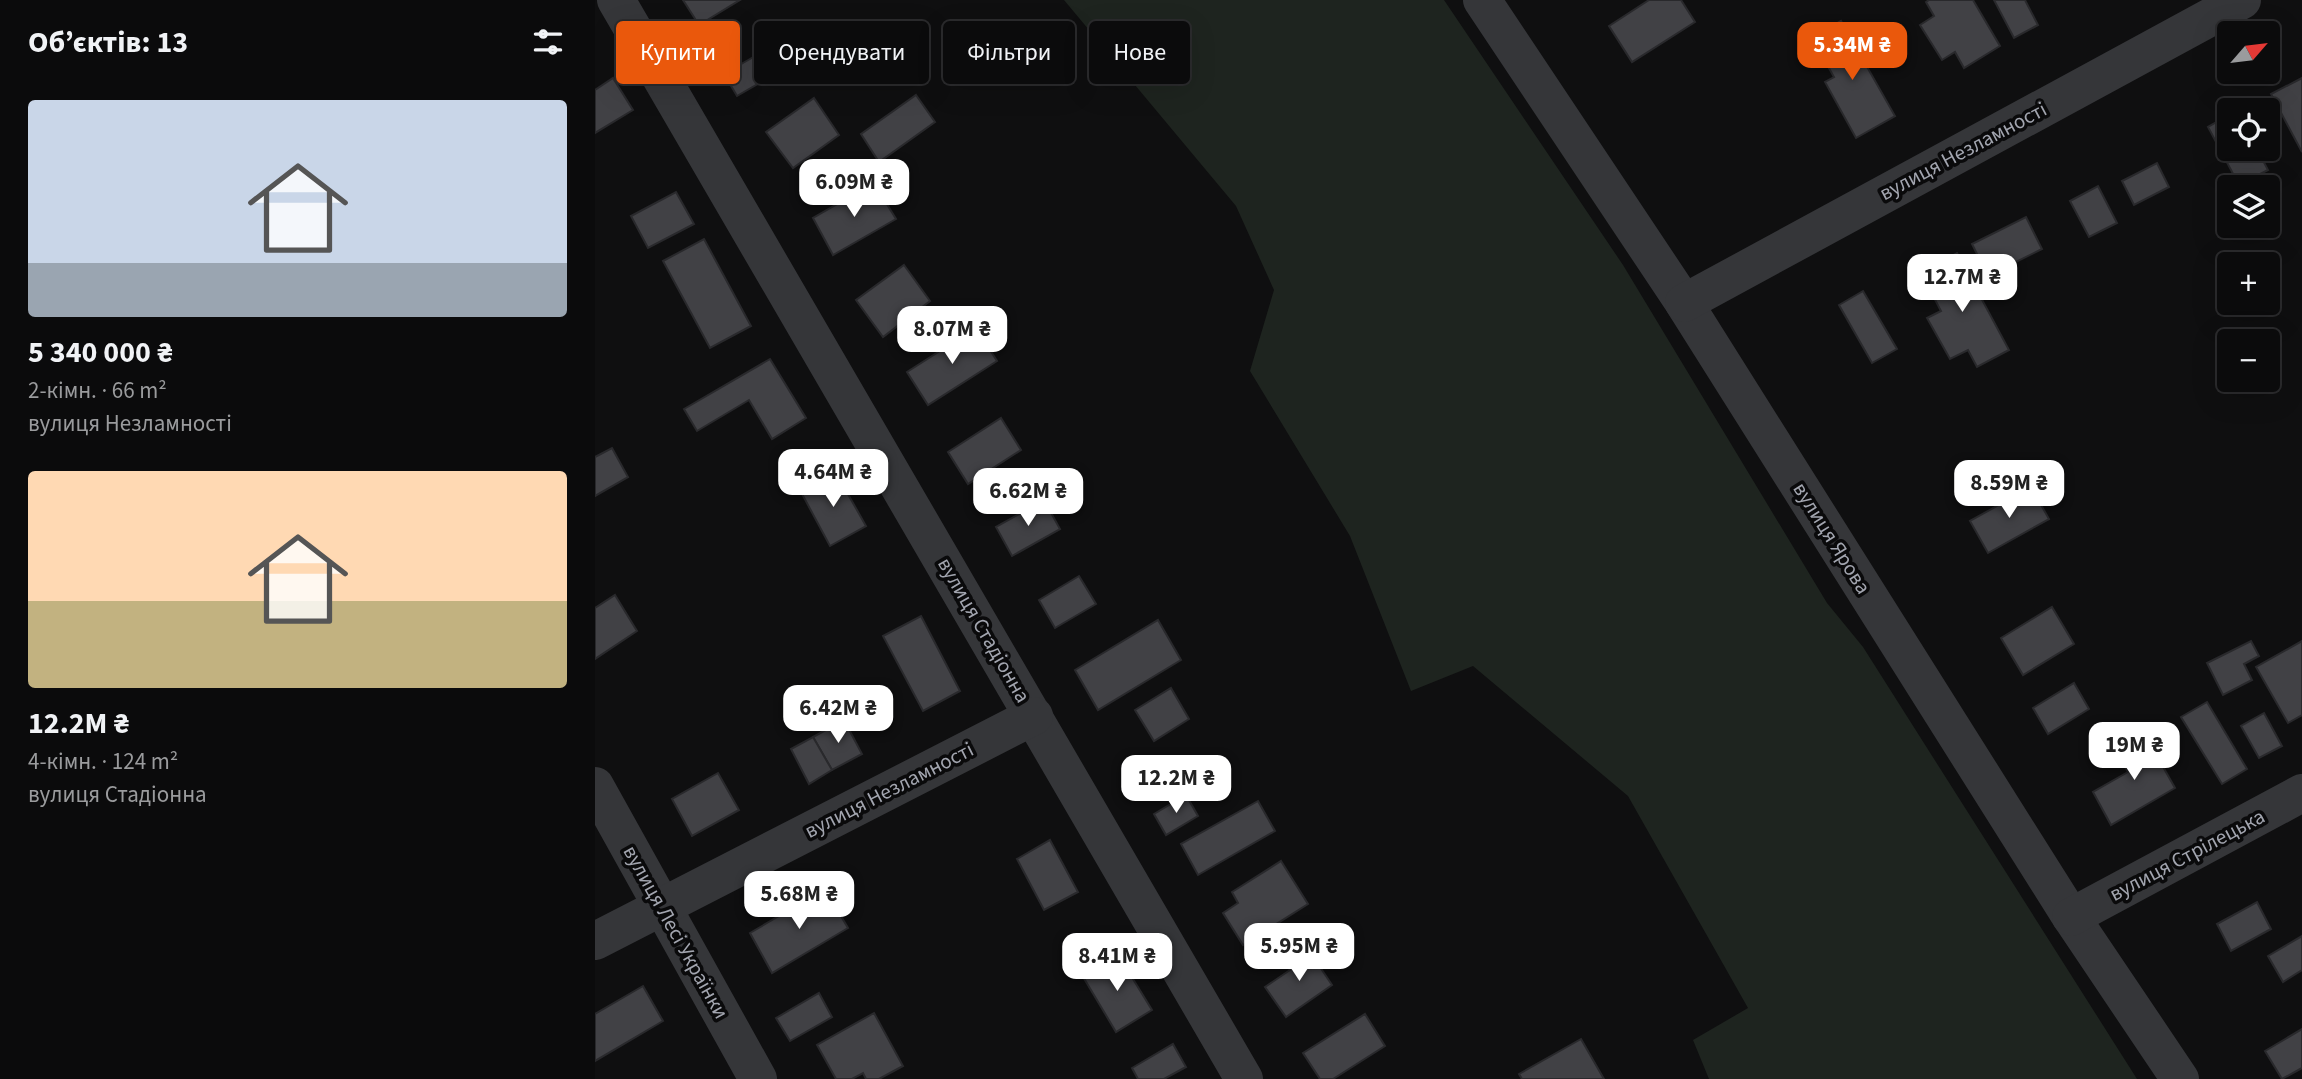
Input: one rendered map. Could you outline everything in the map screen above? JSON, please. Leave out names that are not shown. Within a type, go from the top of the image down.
[{"type":"street","name":"вулиця Стадіонна","points":[[617,0],[1244,1079]]},
{"type":"street","name":"вулиця Ярова","points":[[1482,0],[1684,303],[2071,917],[2180,1079]]},
{"type":"street","name":"вулиця Незламності","points":[[1684,303],[2242,0]]},
{"type":"street","name":"вулиця Незламності","points":[[595,941],[1034,716]]},
{"type":"street","name":"вулиця Лесі Українки","points":[[595,786],[758,1079]]},
{"type":"street","name":"вулиця Стрілецька","points":[[2071,917],[2302,793]]},
{"type":"shaded area","points":[[1064,0],[1444,0],[1623,265],[1827,603],[1863,647],[2137,1079],[1709,1079],[1693,1040],[1748,1008],[1628,796],[1473,666],[1411,691],[1350,536],[1250,371],[1274,290],[1236,206],[1134,84],[1190,84],[1190,21],[1089,21],[1089,30]]},
{"type":"building","points":[[683,0],[740,0],[706,21],[696,21]]},
{"type":"building","points":[[1649,0],[1681,0],[1695,22],[1632,62],[1609,26]]},
{"type":"building","points":[[1973,0],[2000,46],[1964,68],[1955,52],[1942,60],[1920,25],[1934,16],[1926,2]]},
{"type":"building","points":[[1994,0],[2025,0],[2038,25],[2014,38]]},
{"type":"building","points":[[1841,21],[1895,116],[1856,138],[1825,82],[1834,77],[1812,38]]},
{"type":"building","points":[[754,57],[754,84],[758,84],[737,96],[730,84],[740,84],[740,65]]},
{"type":"building","points":[[613,78],[633,110],[595,133],[595,90]]},
{"type":"building","points":[[2302,78],[2302,152],[2280,111],[2280,98],[2273,98],[2271,94]]},
{"type":"building","points":[[916,95],[935,122],[879,162],[861,134]]},
{"type":"building","points":[[814,98],[839,135],[793,168],[766,132]]},
{"type":"building","points":[[2217,122],[2217,144],[2208,127]]},
{"type":"building","points":[[2226,161],[2263,161],[2268,170],[2258,175],[2234,175]]},
{"type":"building","points":[[2157,163],[2169,187],[2134,205],[2122,181]]},
{"type":"building","points":[[874,183],[896,219],[833,255],[813,218]]},
{"type":"building","points":[[2098,186],[2117,223],[2089,237],[2070,201]]},
{"type":"building","points":[[676,192],[694,224],[648,248],[631,216]]},
{"type":"building","points":[[2026,217],[2042,249],[1988,276],[1972,244]]},
{"type":"building","points":[[704,239],[751,326],[710,348],[663,261]]},
{"type":"building","points":[[1957,253],[2009,350],[1977,367],[1968,350],[1950,359],[1927,318],[1941,311],[1921,273]]},
{"type":"building","points":[[904,265],[930,301],[883,337],[856,300]]},
{"type":"building","points":[[1863,291],[1897,349],[1872,363],[1839,305]]},
{"type":"building","points":[[976,328],[997,361],[928,405],[907,372]]},
{"type":"building","points":[[770,359],[806,418],[772,439],[749,400],[697,431],[684,409]]},
{"type":"building","points":[[1001,418],[1021,450],[968,484],[948,452]]},
{"type":"building","points":[[612,448],[628,477],[595,496],[595,457]]},
{"type":"building","points":[[836,473],[866,526],[830,546],[801,492]]},
{"type":"building","points":[[2031,487],[2049,519],[1988,553],[1970,521]]},
{"type":"building","points":[[1044,500],[1060,529],[1012,556],[996,527]]},
{"type":"building","points":[[1079,576],[1096,604],[1055,628],[1039,600]]},
{"type":"building","points":[[615,595],[637,631],[595,659],[595,608]]},
{"type":"building","points":[[2052,607],[2074,644],[2023,675],[2001,638]]},
{"type":"building","points":[[921,616],[960,691],[923,711],[883,636]]},
{"type":"building","points":[[1158,620],[1181,660],[1098,710],[1075,670]]},
{"type":"building","points":[[2251,641],[2259,656],[2244,664],[2252,680],[2223,695],[2207,663]]},
{"type":"building","points":[[2302,641],[2302,715],[2288,723],[2256,667]]},
{"type":"building","points":[[2074,683],[2089,709],[2048,734],[2033,708]]},
{"type":"building","points":[[1171,688],[1189,719],[1154,741],[1135,710]]},
{"type":"building","points":[[2207,702],[2247,769],[2222,784],[2181,717]]},
{"type":"building","points":[[2264,713],[2282,746],[2259,758],[2241,726]]},
{"type":"building","points":[[844,720],[862,754],[832,770],[813,737]]},
{"type":"building","points":[[2145,735],[2175,788],[2111,825],[2093,792],[2128,772],[2116,752]]},
{"type":"building","points":[[813,737],[832,770],[809,784],[791,749]]},
{"type":"building","points":[[718,773],[739,810],[692,836],[672,799]]},
{"type":"building","points":[[1186,795],[1198,816],[1166,835],[1154,814]]},
{"type":"building","points":[[1258,801],[1275,831],[1198,875],[1181,844]]},
{"type":"building","points":[[1050,840],[1078,892],[1044,910],[1017,859]]},
{"type":"building","points":[[1281,861],[1308,904],[1243,945],[1223,913],[1238,903],[1232,892]]},
{"type":"building","points":[[825,889],[848,928],[772,973],[750,933]]},
{"type":"building","points":[[2257,902],[2271,929],[2231,951],[2217,924]]},
{"type":"building","points":[[2302,936],[2302,970],[2283,982],[2268,956]]},
{"type":"building","points":[[1306,946],[1332,985],[1286,1017],[1265,987],[1290,970],[1284,961]]},
{"type":"building","points":[[1117,953],[1152,1010],[1116,1032],[1082,975]]},
{"type":"building","points":[[643,986],[663,1021],[595,1061],[595,1014]]},
{"type":"building","points":[[819,993],[832,1017],[790,1041],[776,1018]]},
{"type":"building","points":[[874,1013],[903,1066],[879,1079],[866,1079],[863,1073],[852,1079],[836,1079],[817,1045]]},
{"type":"building","points":[[1365,1014],[1385,1046],[1333,1079],[1320,1079],[1303,1053]]},
{"type":"building","points":[[2302,1029],[2302,1068],[2282,1079],[2265,1051]]},
{"type":"building","points":[[1581,1039],[1604,1079],[1522,1079],[1519,1074]]},
{"type":"building","points":[[1173,1044],[1186,1067],[1164,1079],[1138,1079],[1132,1068]]}]
